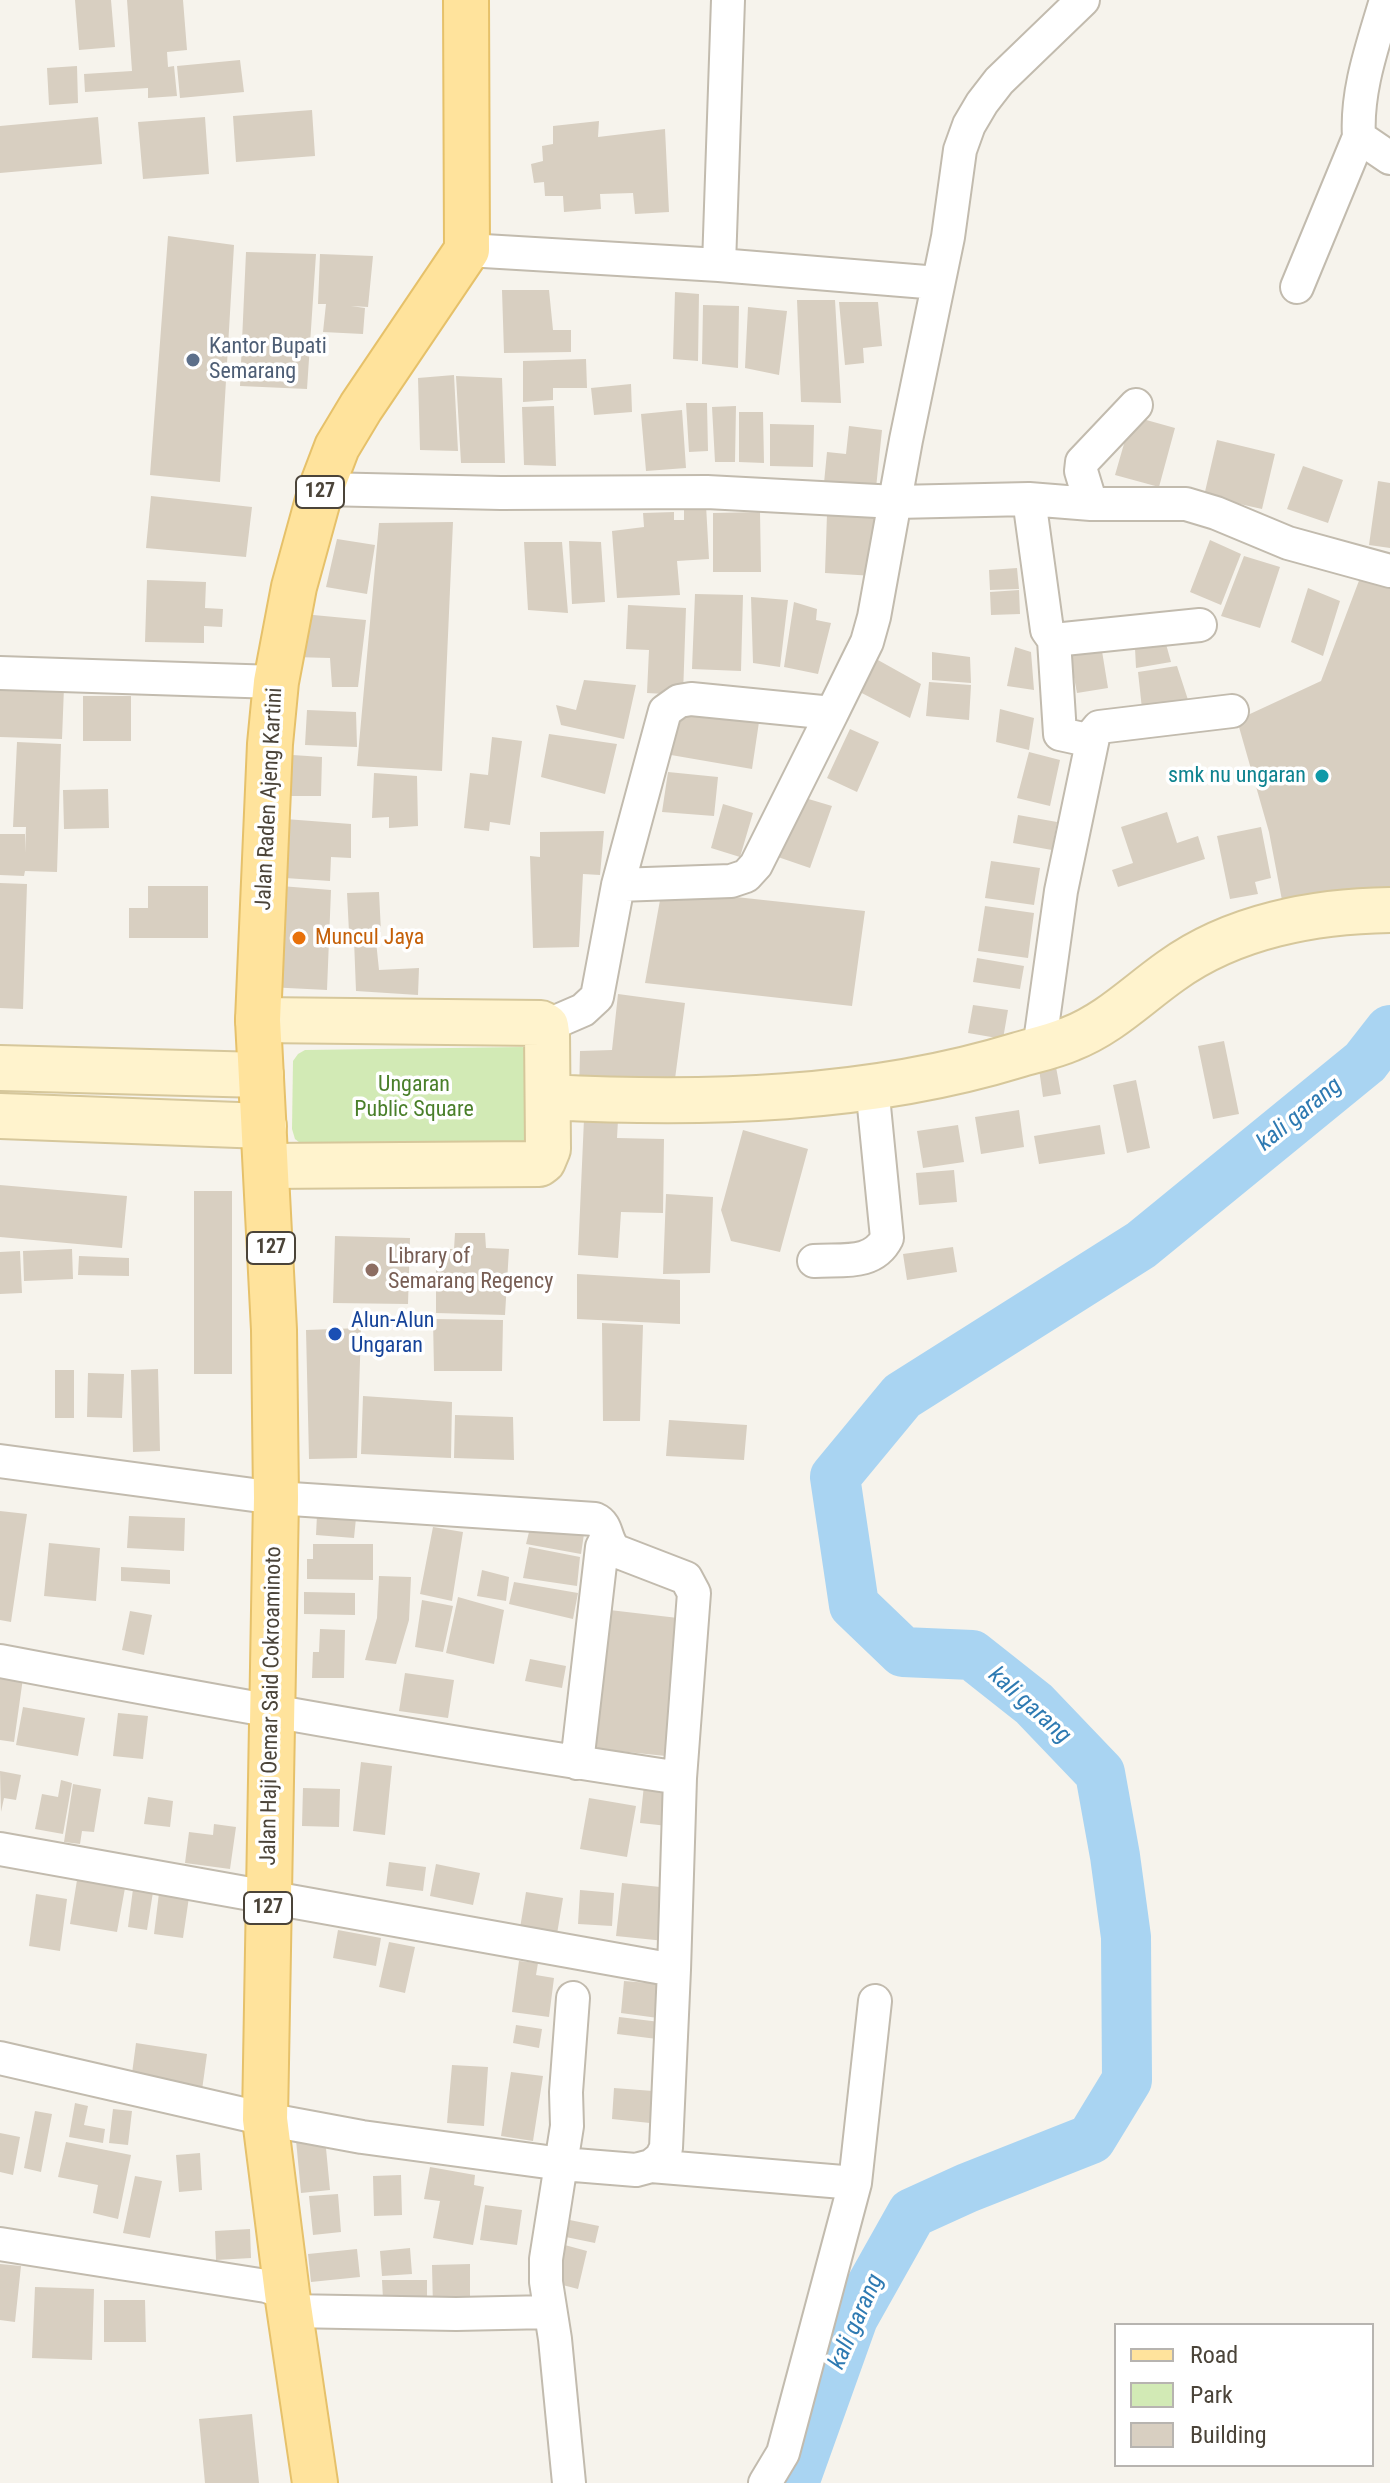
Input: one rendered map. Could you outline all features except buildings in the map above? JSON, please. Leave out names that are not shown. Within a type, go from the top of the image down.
[{"type":"main road","points":[[466,0],[467,250]]},
{"type":"main road","name":"Jalan Raden Ajeng Kartini","points":[[266,1146],[258,1020],[270,744],[276,682],[294,587],[321,489],[337,447],[467,250]]},
{"type":"main road","name":"Jalan Haji Oemar Said Cokroaminoto","points":[[266,1146],[274,1330],[276,1498],[265,2119],[315,2483]]},
{"type":"street","points":[[719,265],[728,0]]},
{"type":"street","points":[[618,885],[731,881],[746,876],[756,865],[867,642],[948,237],[960,150],[969,125],[999,81],[1083,0]]},
{"type":"street","points":[[1297,287],[1359,137],[1357,115],[1361,91],[1386,0]]},
{"type":"street","points":[[1359,137],[1390,158]]},
{"type":"street","points":[[467,250],[719,265],[938,283]]},
{"type":"street","points":[[1091,504],[1081,471],[1082,462],[1136,405]]},
{"type":"street","points":[[321,489],[707,492],[896,502],[1029,499],[1091,504],[1186,504],[1288,543],[1390,571]]},
{"type":"street","points":[[1029,499],[1047,630],[1054,640],[1060,734],[1092,741]]},
{"type":"street","points":[[1054,640],[1200,625]]},
{"type":"street","points":[[0,673],[276,682]]},
{"type":"street","points":[[546,1026],[583,1010],[597,997],[618,885],[665,711],[679,701],[691,699],[832,713]]},
{"type":"street","points":[[1039,1049],[1061,891],[1094,733],[1099,727],[1232,711]]},
{"type":"street","points":[[548,1097],[613,1100],[746,1097],[872,1086],[939,1076],[1086,1033],[1108,1020],[1170,972],[1206,951],[1271,926],[1390,903]]},
{"type":"street","points":[[1333,914],[1390,910]]},
{"type":"street","points":[[258,1020],[541,1023],[546,1026]]},
{"type":"street","points":[[0,1116],[57,1119],[266,1146],[533,1166],[543,1161],[548,1149],[546,1026]]},
{"type":"street","points":[[0,1068],[261,1075]]},
{"type":"street","points":[[57,1070],[57,1119]]},
{"type":"street","points":[[814,1261],[865,1258],[882,1249],[887,1238],[872,1086]]},
{"type":"street","points":[[0,1461],[276,1498],[595,1519],[604,1526],[616,1551],[686,1578],[694,1593],[680,1778],[666,2148],[661,2158],[651,2166]]},
{"type":"street","points":[[577,1763],[602,1547],[607,1537]]},
{"type":"street","points":[[0,1661],[271,1713],[680,1778]]},
{"type":"street","points":[[0,1849],[674,1970]]},
{"type":"street","points":[[569,2483],[546,2259],[567,2126],[566,2092],[573,1998]]},
{"type":"street","points":[[765,2483],[783,2453],[855,2183],[875,2001]]},
{"type":"street","points":[[0,2058],[265,2119],[362,2137],[562,2164],[636,2170],[651,2166],[855,2183]]},
{"type":"street","points":[[0,2244],[266,2286],[288,2302],[456,2314],[550,2312]]},
{"type":"green space","name":"Ungaran Public Square","points":[[530,1049],[529,1143],[304,1146],[295,1139],[292,1129],[293,1061],[305,1050]]},
{"type":"waterway","name":"kali garang","points":[[794,2483],[853,2318],[912,2213],[1091,2139],[1127,2080],[1126,1937],[1100,1773],[1034,1704],[972,1655],[903,1652],[854,1605],[835,1477],[902,1396],[1141,1245],[1365,1062],[1390,1030]]},
{"type":"place","name":"Kantor Bupati Semarang","points":[[193,360]]},
{"type":"place","name":"smk nu ungaran","points":[[1322,776]]},
{"type":"place","name":"Muncul Jaya","points":[[299,938]]},
{"type":"place","name":"Library of Semarang Regency","points":[[372,1270]]},
{"type":"place","name":"Alun-Alun Ungaran","points":[[335,1334]]}]
